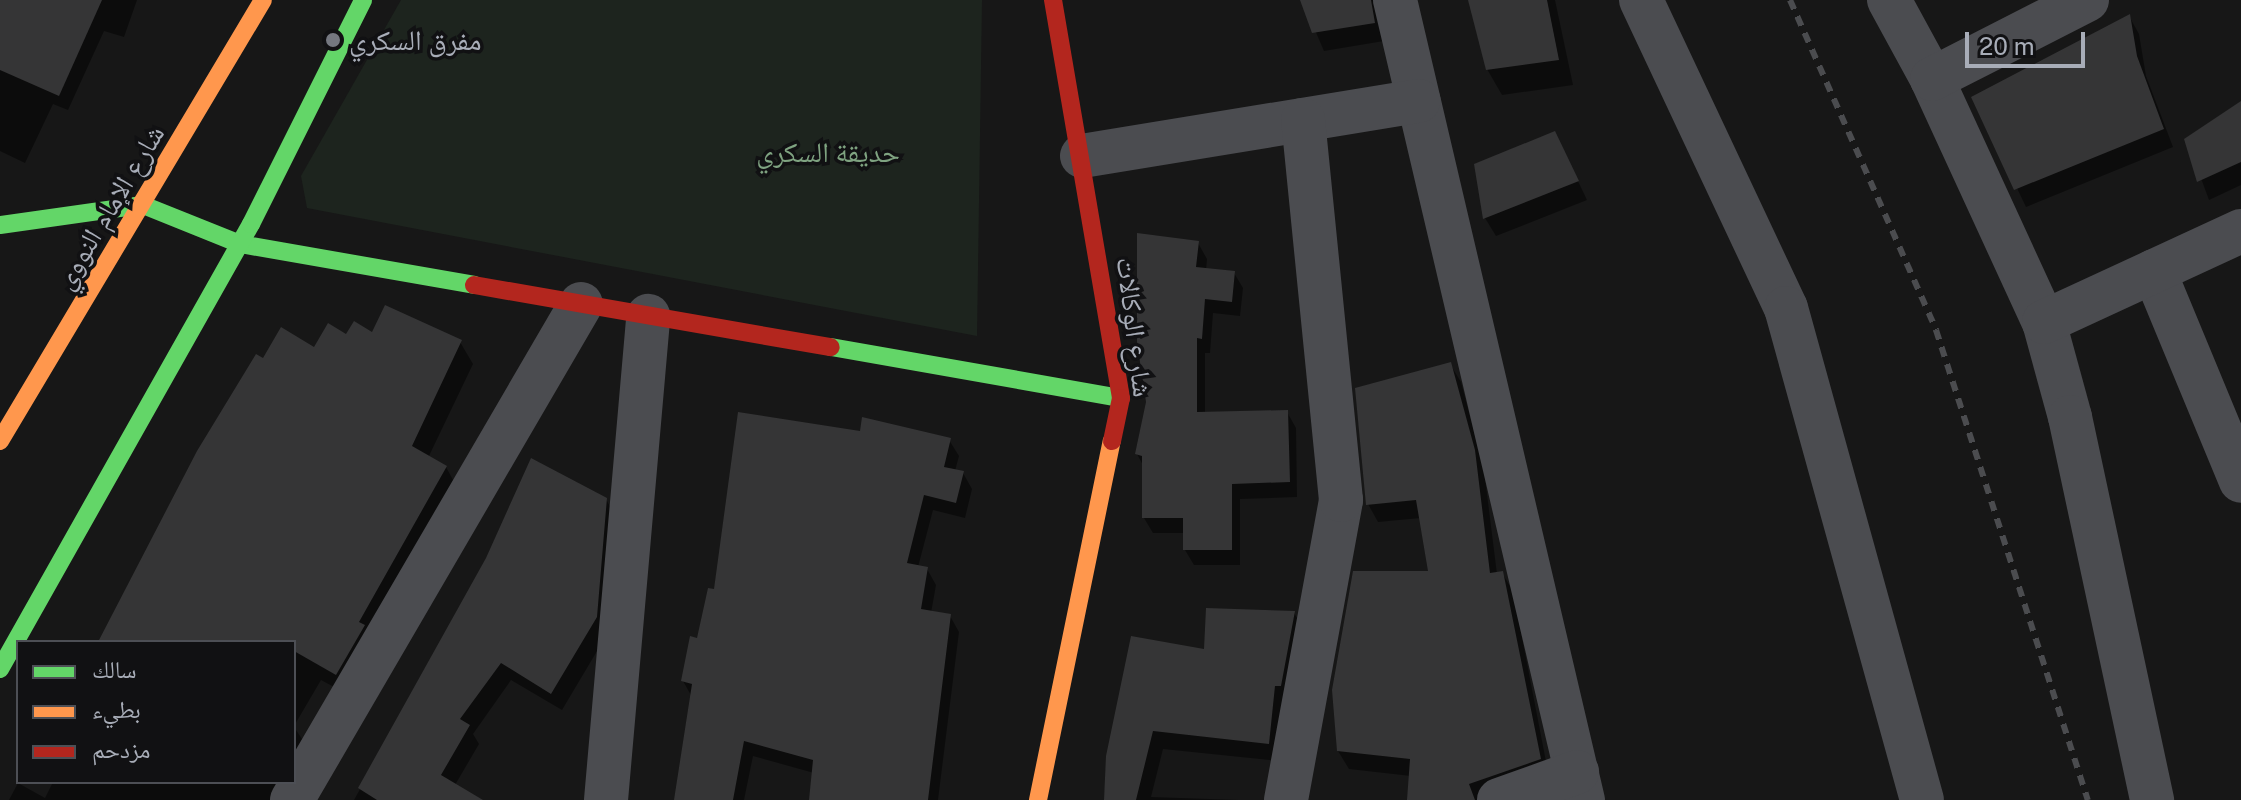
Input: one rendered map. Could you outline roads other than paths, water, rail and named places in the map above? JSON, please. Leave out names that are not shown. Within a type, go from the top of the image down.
[{"type":"street","name":"شارع الإمام النووي","points":[[0,441],[263,0]]},
{"type":"street","points":[[16,640],[240,244],[363,0]]},
{"type":"street","name":"شارع الوكالات","points":[[1038,800],[1121,398],[1053,0]]},
{"type":"street","points":[[1395,0],[1580,786],[1499,800]]},
{"type":"street","points":[[1641,0],[1786,308],[1922,800]]},
{"type":"street","points":[[1889,0],[1932,79],[2044,322],[2070,417],[2152,800]]},
{"type":"street","points":[[1932,79],[2087,0]]},
{"type":"street","points":[[1082,156],[1419,101]]},
{"type":"street","points":[[1286,800],[1341,500],[1303,120]]},
{"type":"street","points":[[0,225],[143,205],[240,244],[1121,398]]},
{"type":"street","points":[[2044,322],[2241,231]]},
{"type":"street","points":[[2154,271],[2241,481]]},
{"type":"street","points":[[292,800],[581,304]]},
{"type":"street","points":[[606,800],[648,316]]},
{"type":"street","points":[[0,669],[16,641]]},
{"type":"railway","points":[[1790,0],[1936,330],[2088,800]]},
{"type":"place","name":"مفرق السكري","points":[[333,40]]},
{"type":"park label","name":"حديقة السكري","points":[[828,152]]}]
